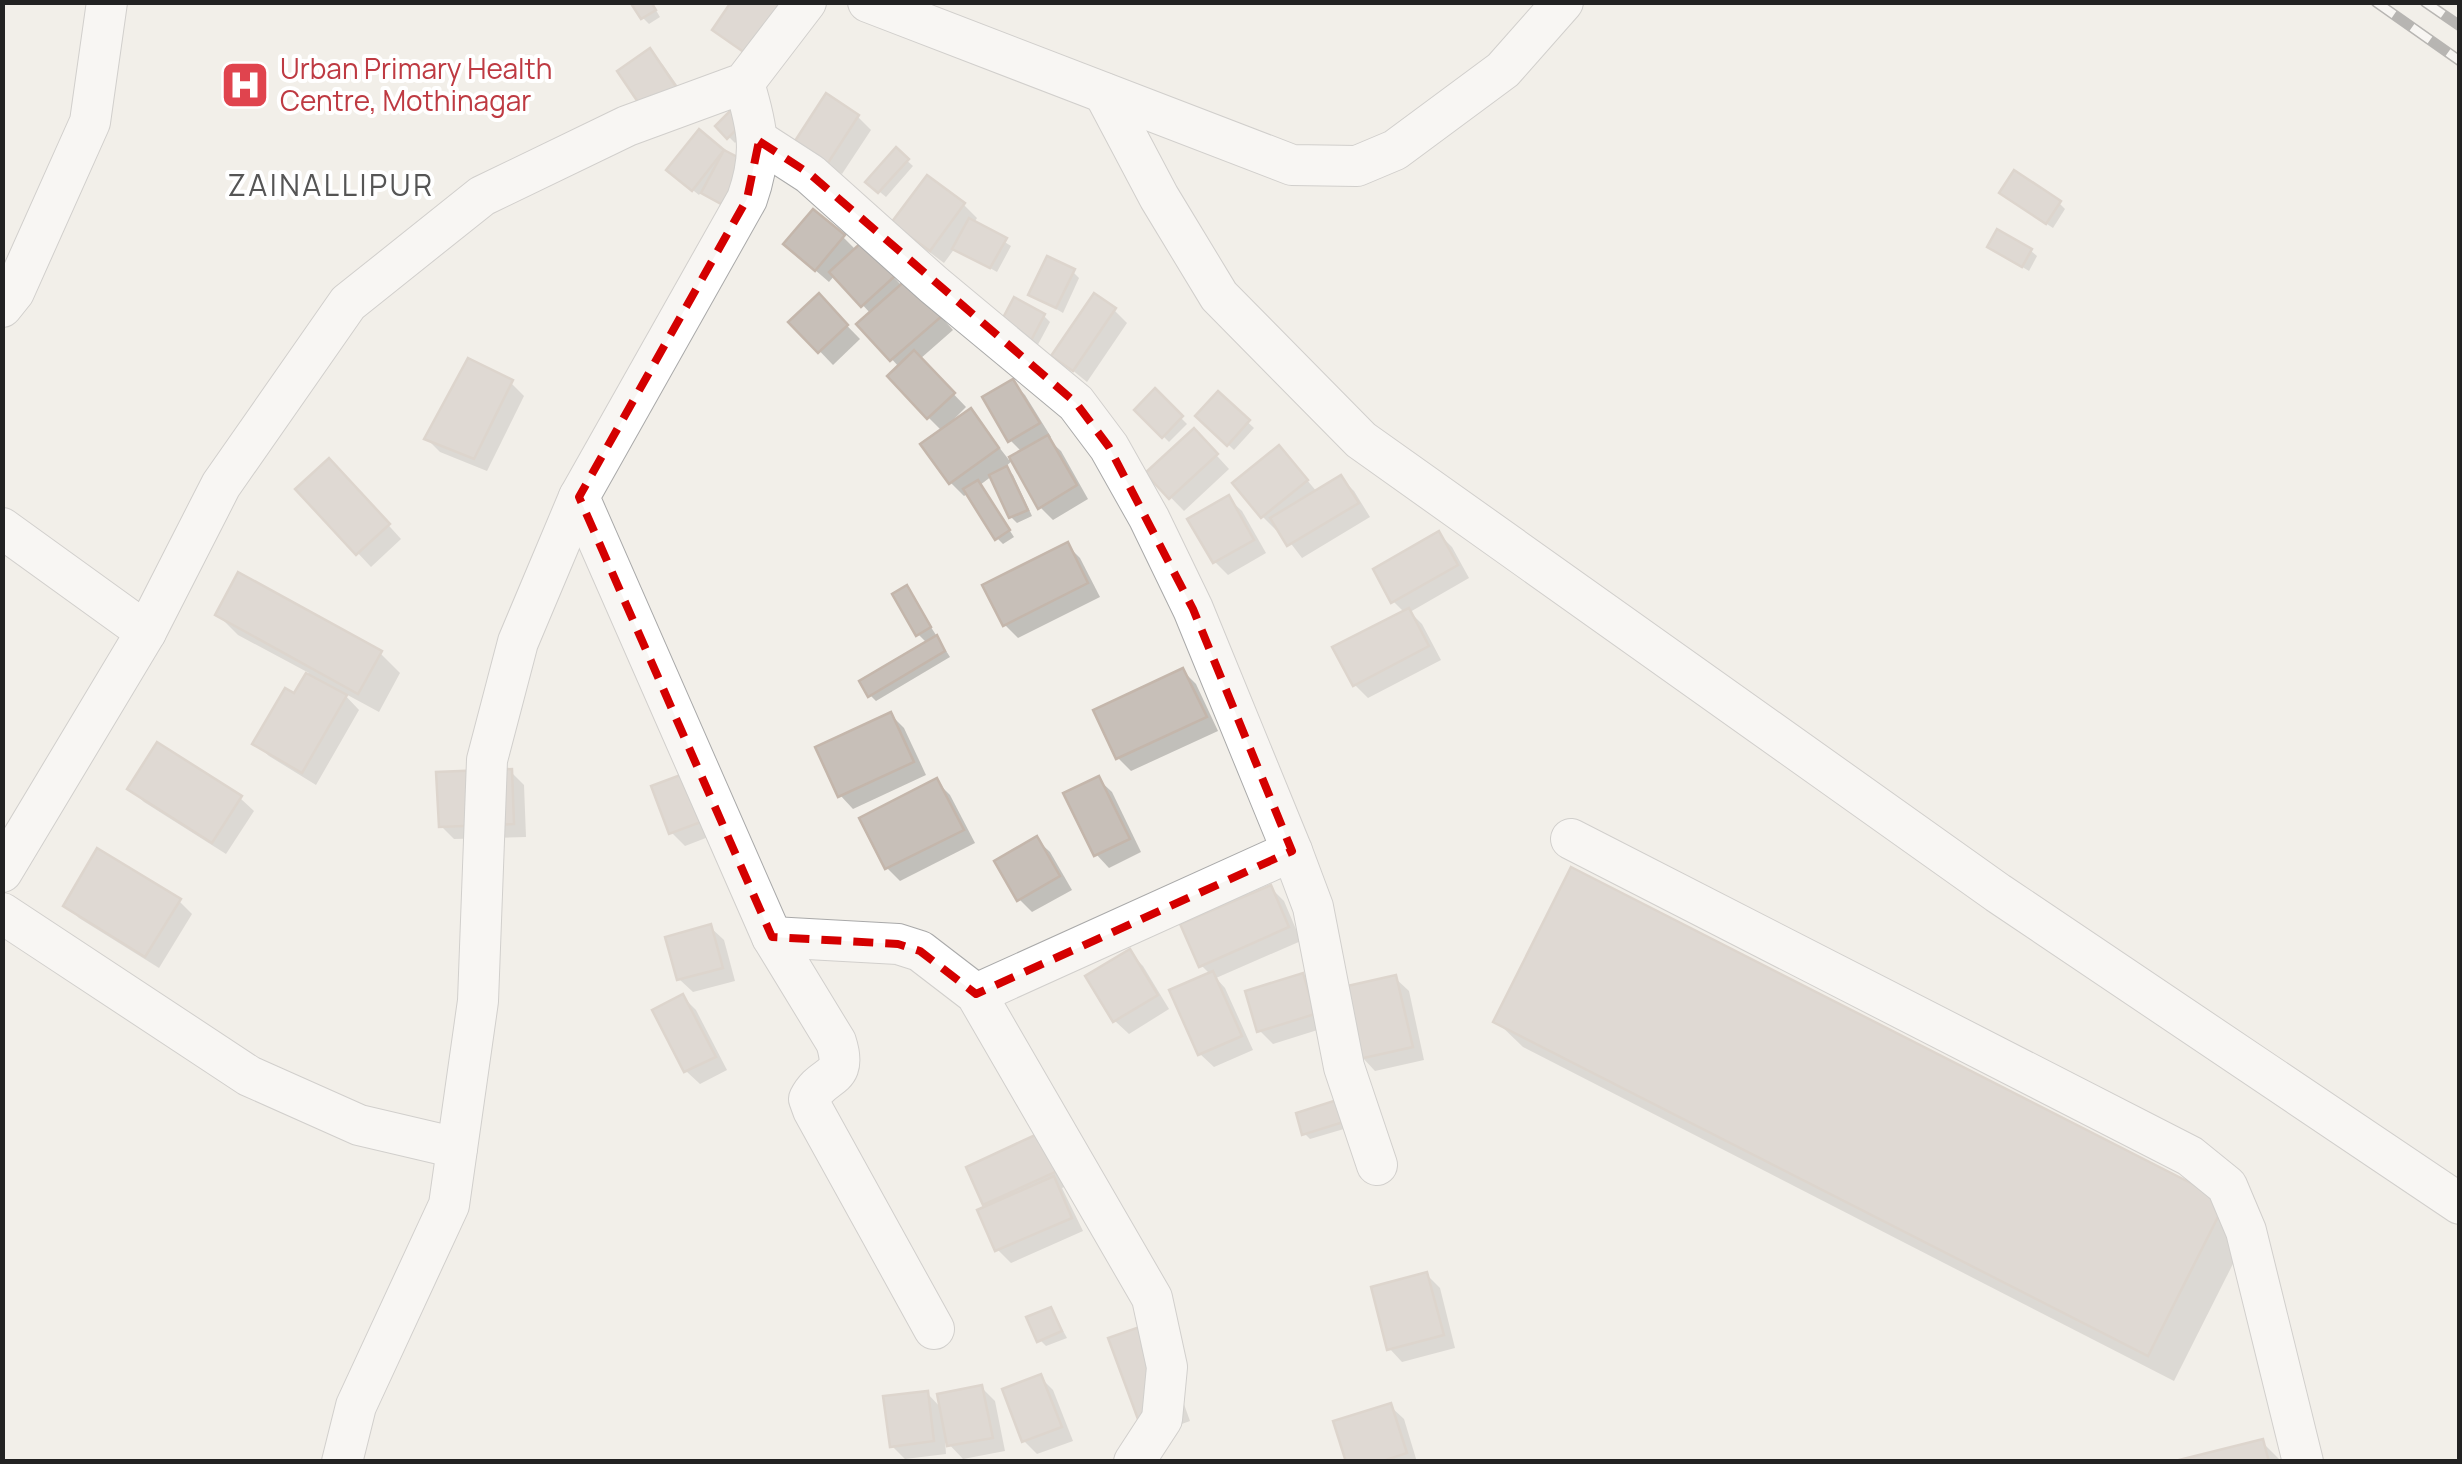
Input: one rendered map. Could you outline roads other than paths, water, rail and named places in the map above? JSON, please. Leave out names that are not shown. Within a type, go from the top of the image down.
[{"type":"street","points":[[2,306],[14,292],[90,122],[107,2]]},
{"type":"street","points":[[2,872],[146,632],[221,485],[348,303],[482,196],[627,126],[744,83],[806,2]]},
{"type":"street","points":[[868,2],[1292,164],[1357,166],[1395,150],[1503,70],[1563,2]]},
{"type":"street","points":[[342,1462],[356,1406],[449,1206],[478,1001],[486,760],[518,642],[579,497],[747,199],[756,173],[759,141],[744,83]]},
{"type":"street","points":[[1104,93],[1160,198],[1219,296],[1361,440],[1998,893],[2460,1204]]},
{"type":"street","points":[[759,141],[810,174],[1076,404],[1109,447],[1193,609],[1313,907],[1344,1067],[1377,1165]]},
{"type":"street","points":[[579,497],[772,938],[836,1042],[842,1060],[837,1073],[814,1089],[809,1099],[813,1110],[934,1329]]},
{"type":"street","points":[[2,528],[146,632]]},
{"type":"street","points":[[1571,838],[2190,1156],[2227,1186],[2246,1231],[2303,1462]]},
{"type":"street","points":[[976,994],[1292,851]]},
{"type":"street","points":[[2,913],[249,1076],[359,1125],[457,1148]]},
{"type":"street","points":[[772,938],[898,944],[920,951],[976,994],[1152,1298],[1167,1368],[1162,1420],[1134,1462]]},
{"type":"railway","points":[[2376,2],[2460,61]]},
{"type":"railway","points":[[2425,2],[2460,26]]},
{"type":"place","name":"Urban Primary Health Centre, Mothinagar","points":[[245,85]]},
{"type":"district","name":"ZAINALLIPUR","points":[[331,186]]}]
